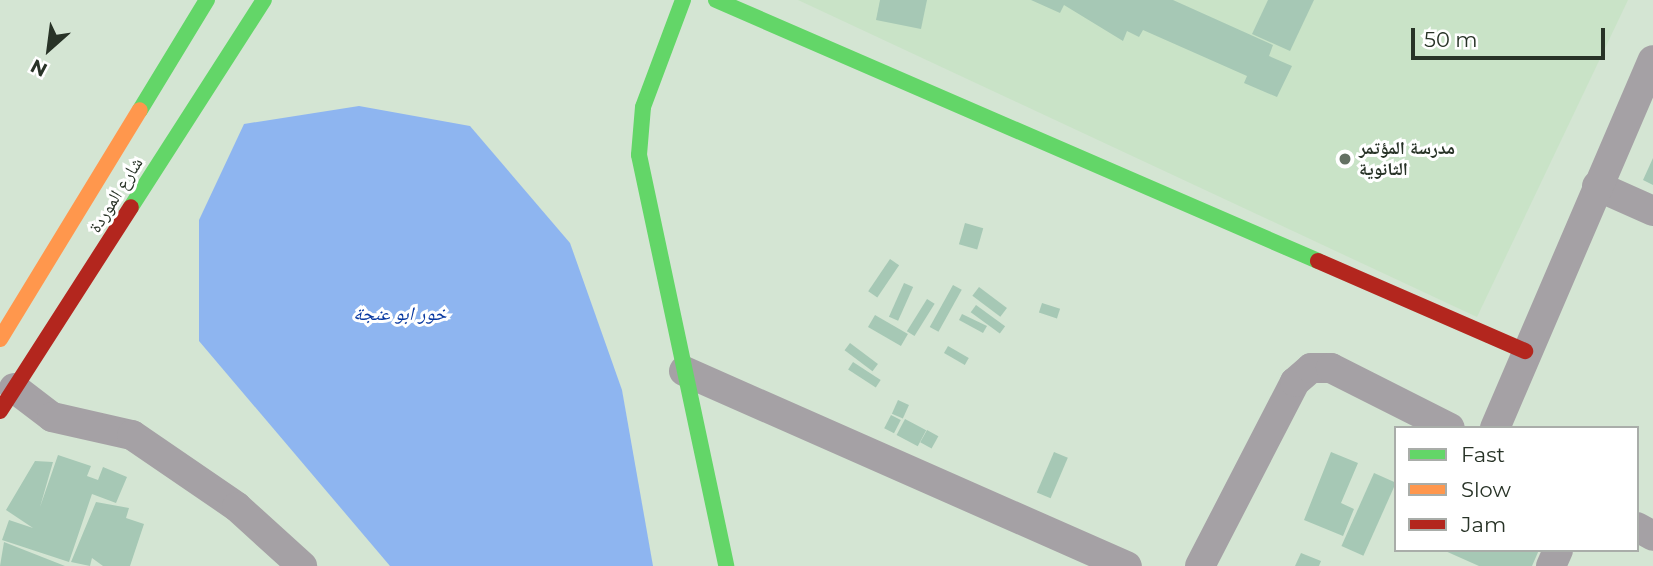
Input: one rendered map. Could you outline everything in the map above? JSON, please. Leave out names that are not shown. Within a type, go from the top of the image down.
[{"type":"street","name":"شارع الموردة","points":[[0,339],[93,180],[189,24],[207,0]]},
{"type":"street","name":"شارع الموردة","points":[[7,400],[134,206],[229,48],[264,0]]},
{"type":"street","points":[[683,0],[638,132],[684,371],[726,566]]},
{"type":"street","points":[[716,0],[1525,351]]},
{"type":"street","points":[[1496,426],[1525,351],[1653,60]]},
{"type":"street","points":[[1597,186],[1653,211]]},
{"type":"street","points":[[1200,566],[1295,382],[1311,368],[1331,368],[1446,426]]},
{"type":"street","points":[[684,371],[1126,566]]},
{"type":"street","points":[[7,400],[52,416],[132,435],[237,507],[301,566]]},
{"type":"shaded area","name":"مدرسة المؤتمر الثانوية","points":[[798,0],[1628,0],[1477,317]]},
{"type":"water","name":"خور ابو عنجة","points":[[359,106],[470,126],[570,243],[622,390],[653,566],[390,566],[199,341],[199,220],[244,124]]},
{"type":"building","points":[[880,0],[927,0],[921,29],[876,20]]},
{"type":"building","points":[[1031,0],[1173,0],[1273,45],[1269,56],[1292,66],[1277,97],[1244,83],[1247,76],[1143,30],[1139,37],[1127,31],[1123,41],[1064,5],[1060,13]]},
{"type":"building","points":[[1268,0],[1314,0],[1290,51],[1252,34]]},
{"type":"building","points":[[1653,158],[1653,185],[1643,180]]},
{"type":"building","points":[[965,223],[983,228],[977,249],[959,244]]},
{"type":"building","points":[[890,259],[899,265],[877,297],[868,291]]},
{"type":"building","points":[[904,283],[913,287],[898,321],[889,317]]},
{"type":"building","points":[[953,285],[962,290],[938,332],[930,327]]},
{"type":"building","points":[[979,287],[1007,308],[1000,317],[972,296]]},
{"type":"building","points":[[927,299],[935,304],[914,336],[907,331]]},
{"type":"building","points":[[1042,303],[1060,309],[1057,318],[1039,313]]},
{"type":"building","points":[[976,305],[1005,326],[1000,333],[971,312]]},
{"type":"building","points":[[962,314],[987,326],[983,333],[959,320]]},
{"type":"building","points":[[875,315],[908,334],[901,346],[868,327]]},
{"type":"building","points":[[850,343],[878,364],[873,371],[845,350]]},
{"type":"building","points":[[948,346],[969,358],[965,365],[944,353]]},
{"type":"building","points":[[853,362],[881,380],[876,388],[848,370]]},
{"type":"building","points":[[898,400],[909,405],[903,419],[892,414]]},
{"type":"building","points":[[891,415],[901,420],[894,433],[884,428]]},
{"type":"building","points":[[905,419],[926,430],[918,446],[897,435]]},
{"type":"building","points":[[927,430],[938,436],[932,449],[920,442]]},
{"type":"building","points":[[1054,452],[1068,458],[1051,498],[1037,493]]},
{"type":"building","points":[[1331,452],[1358,463],[1341,503],[1354,509],[1343,536],[1304,520]]},
{"type":"building","points":[[58,455],[91,466],[87,476],[98,480],[103,467],[127,477],[116,503],[92,494],[69,562],[2,540],[9,520],[33,528],[6,510],[35,461],[53,462],[40,507]]},
{"type":"building","points":[[1374,473],[1394,482],[1394,487],[1363,556],[1341,546]]},
{"type":"building","points":[[96,502],[129,508],[126,518],[144,524],[130,566],[103,566],[92,558],[90,566],[71,562]]},
{"type":"building","points":[[4,542],[65,566],[0,566]]},
{"type":"building","points":[[1448,552],[1538,552],[1532,566],[1479,566]]},
{"type":"building","points":[[1301,553],[1321,561],[1319,566],[1295,566]]},
{"type":"traffic: fast","points":[[140,110],[207,0]]},
{"type":"traffic: fast","points":[[131,207],[264,0]]},
{"type":"traffic: fast","points":[[683,0],[643,107],[639,155],[726,566]]},
{"type":"traffic: fast","points":[[716,0],[1318,261]]},
{"type":"traffic: slow","points":[[0,339],[140,110]]},
{"type":"traffic: jam","points":[[0,411],[131,207]]},
{"type":"traffic: jam","points":[[1318,261],[1525,351]]},
{"type":"place","name":"مدرسة المؤتمر الثانوية","points":[[1345,159]]}]
